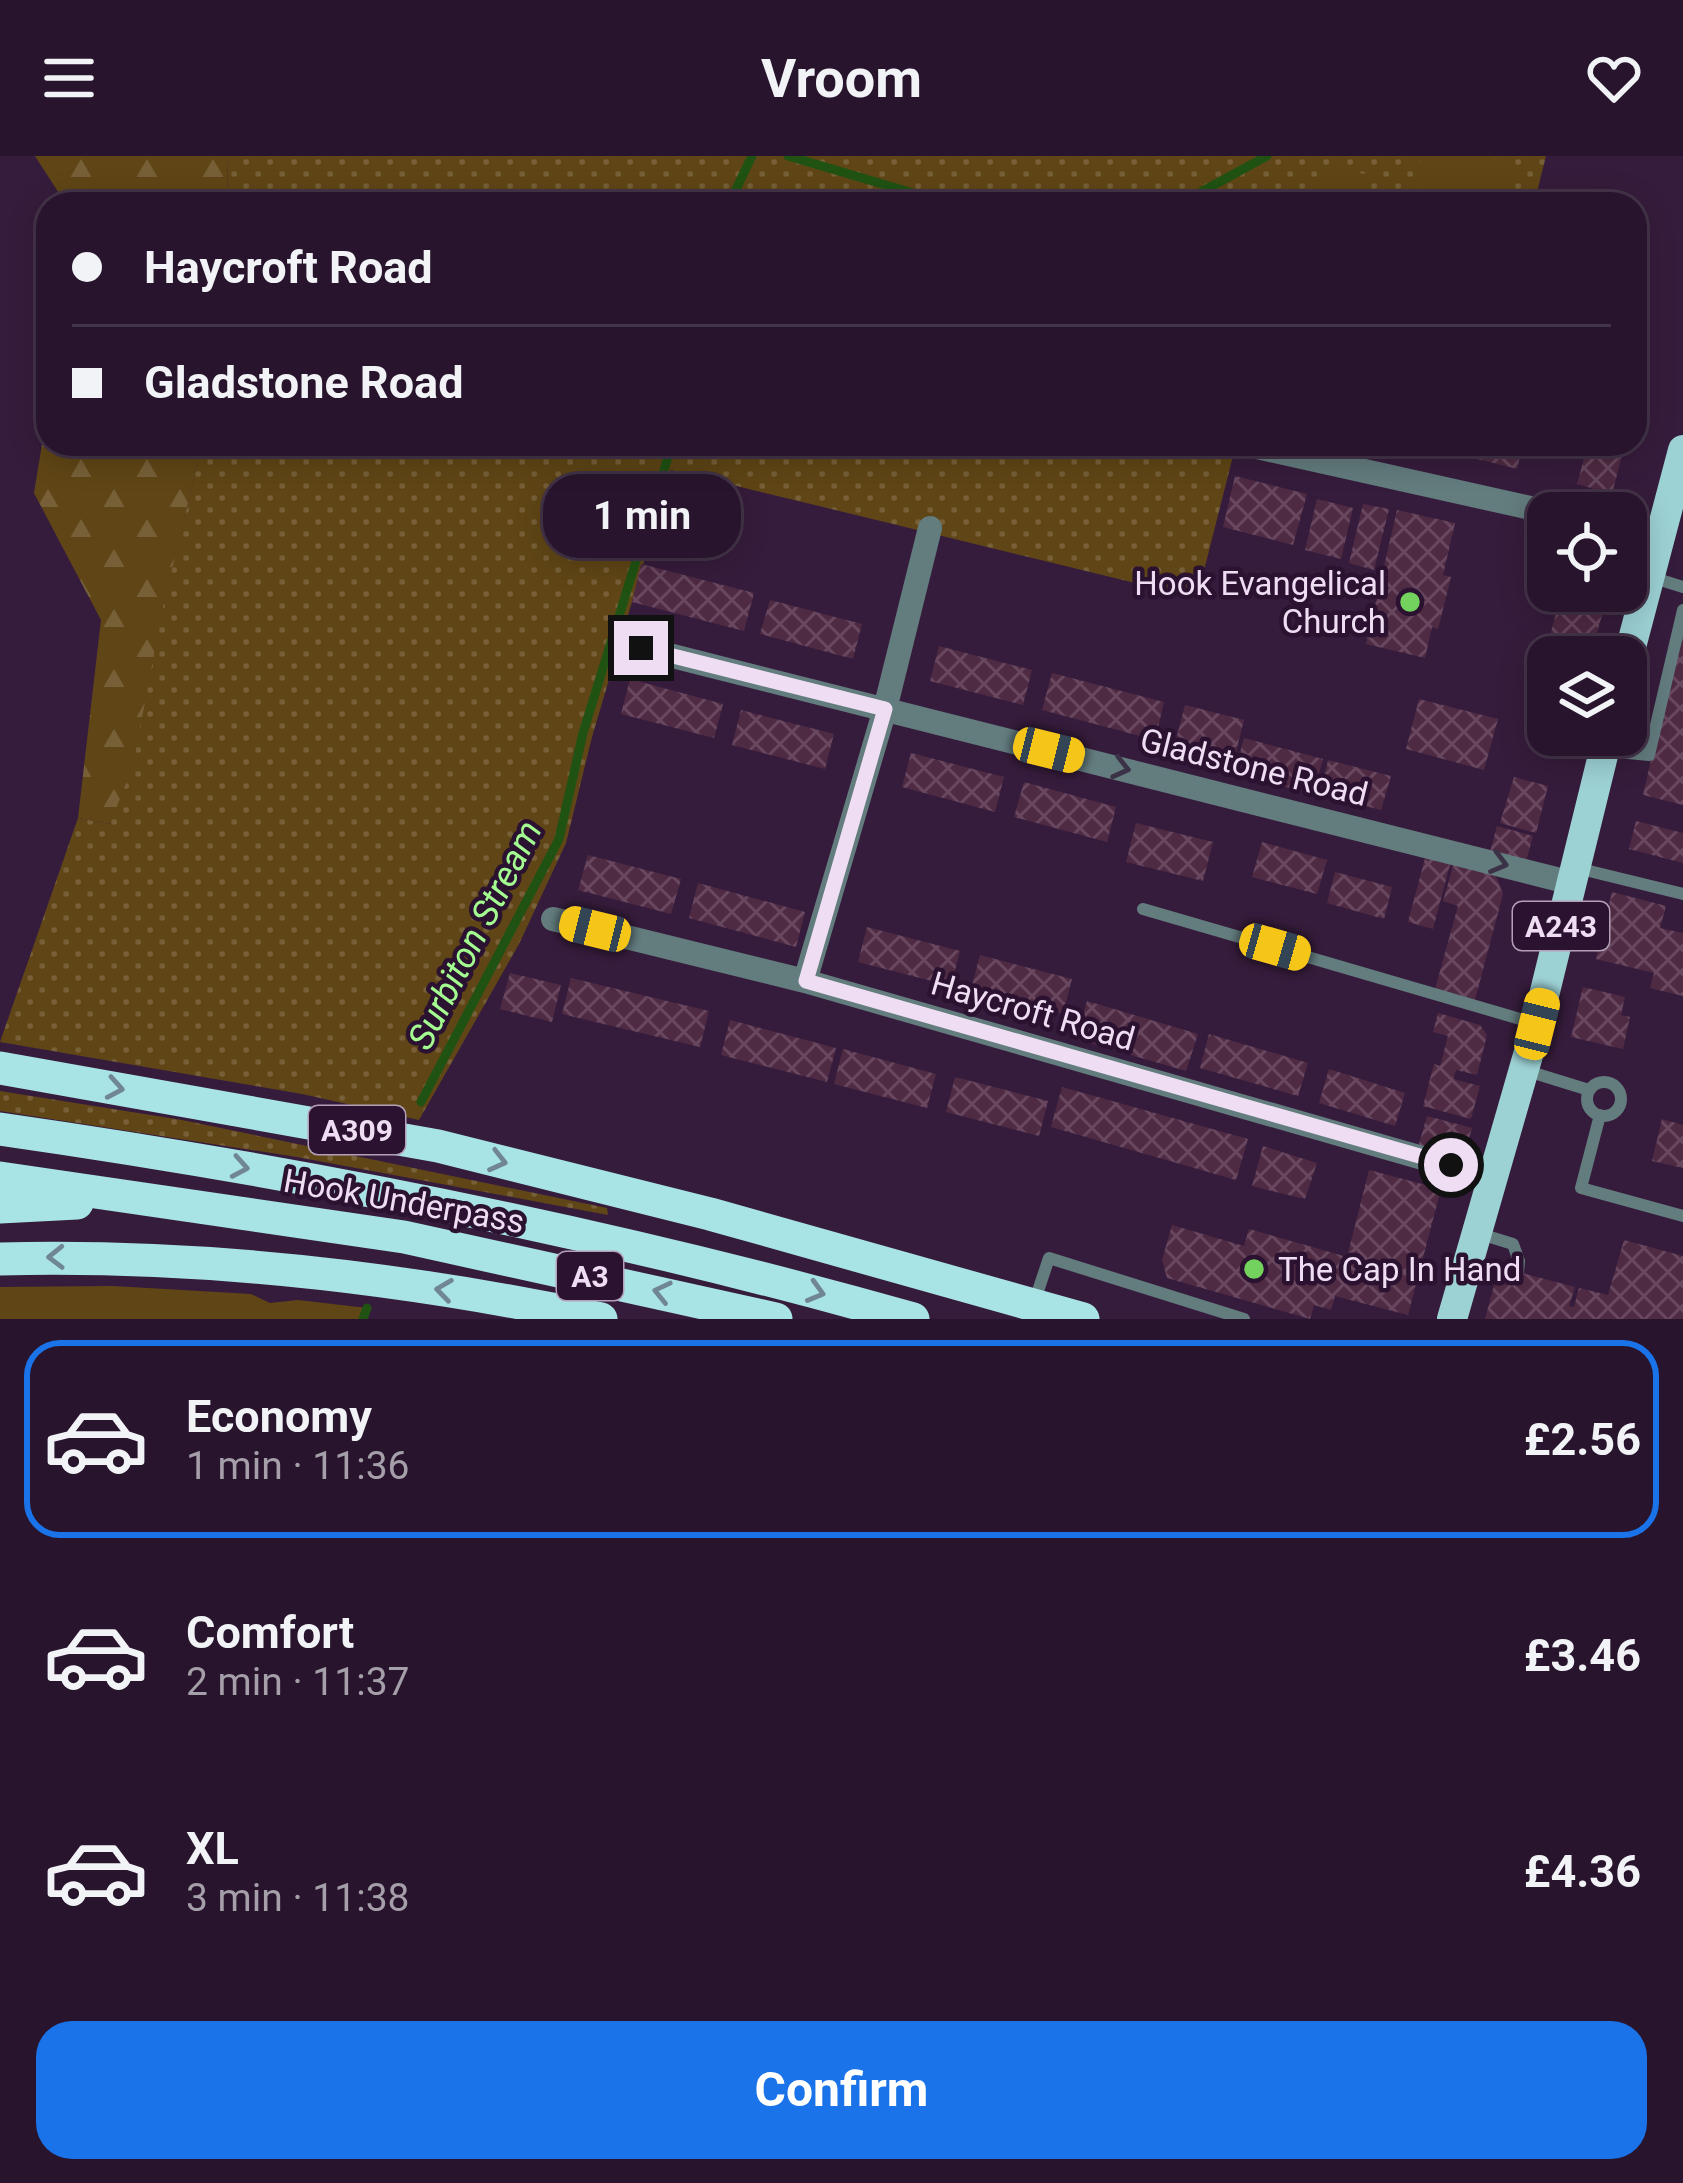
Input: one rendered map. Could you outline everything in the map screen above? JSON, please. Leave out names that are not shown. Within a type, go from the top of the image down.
[{"type":"highway","name":"A309","points":[[0,1068],[438,1146],[710,1214],[1083,1319]]},
{"type":"highway","name":"A3","points":[[0,1129],[173,1155],[478,1211],[779,1281],[913,1319]]},
{"type":"highway","name":"A3","points":[[0,1178],[157,1199]]},
{"type":"highway","points":[[0,1207],[157,1199]]},
{"type":"highway","name":"Hook Underpass","points":[[157,1199],[404,1237],[776,1319]]},
{"type":"highway","points":[[0,1258],[248,1264],[493,1297],[601,1319]]},
{"type":"main road","points":[[1634,636],[1683,450]]},
{"type":"main road","name":"A243","points":[[1452,1319],[1537,1024],[1603,756]]},
{"type":"street","points":[[1297,456],[1527,507]]},
{"type":"street","points":[[806,981],[885,709],[930,529]]},
{"type":"street","points":[[1647,534],[1660,537]]},
{"type":"street","name":"Gladstone Road","points":[[641,648],[1574,875]]},
{"type":"street","name":"Haycroft Road","points":[[553,919],[806,981],[1492,1178]]},
{"type":"lane","points":[[1649,576],[1683,587]]},
{"type":"lane","points":[[1647,754],[1683,610]]},
{"type":"lane","points":[[1574,875],[1683,894]]},
{"type":"lane","points":[[1144,909],[1537,1024]]},
{"type":"lane","points":[[1523,1070],[1589,1090],[1604,1082],[1615,1085],[1621,1094],[1616,1111],[1600,1115]]},
{"type":"lane","points":[[1589,1090],[1588,1106],[1600,1115]]},
{"type":"lane","points":[[1600,1115],[1582,1187],[1683,1216]]},
{"type":"lane","points":[[1476,1232],[1513,1244],[1520,1261],[1518,1272]]},
{"type":"lane","points":[[1033,1304],[1049,1258],[1244,1319]]},
{"type":"green space","points":[[35,156],[228,156],[227,192],[58,192]]},
{"type":"green space","points":[[228,156],[1546,156],[1537,192],[227,192]]},
{"type":"green space","points":[[1421,156],[1482,156],[1512,164],[1504,192],[1434,192],[1414,187]]},
{"type":"green space","points":[[1327,165],[1373,176],[1369,192],[1320,192]]},
{"type":"green space","points":[[40,456],[199,456],[163,607],[133,765],[110,824],[78,818],[101,620],[34,493]]},
{"type":"green space","points":[[199,456],[1233,456],[1197,598],[671,470],[592,737],[566,843],[519,944],[419,1120],[302,1094],[0,1042],[78,818],[110,824]]},
{"type":"green space","points":[[0,1091],[182,1120],[607,1208],[608,1215],[297,1157],[0,1111]]},
{"type":"green space","points":[[113,1286],[251,1294],[270,1303],[298,1300],[367,1308],[363,1319],[0,1319],[0,1287]]},
{"type":"building","points":[[1466,456],[1520,456],[1517,469]]},
{"type":"building","points":[[1585,456],[1622,456],[1613,492],[1577,484]]},
{"type":"building","points":[[1235,476],[1307,494],[1293,545],[1223,527]]},
{"type":"building","points":[[1317,499],[1353,508],[1341,559],[1305,550]]},
{"type":"building","points":[[1363,504],[1389,509],[1374,570],[1349,563]]},
{"type":"building","name":"Hook Evangelical Church","points":[[1397,510],[1455,523],[1443,575],[1451,577],[1425,658],[1366,644]]},
{"type":"building","points":[[641,564],[754,593],[744,631],[632,602]]},
{"type":"building","points":[[770,600],[862,624],[853,659],[760,634]]},
{"type":"building","points":[[1556,612],[1603,612],[1596,636],[1550,636]]},
{"type":"building","points":[[1683,630],[1683,805],[1643,795]]},
{"type":"building","points":[[939,646],[1032,670],[1023,705],[930,681]]},
{"type":"building","points":[[1052,673],[1164,702],[1155,740],[1042,710]]},
{"type":"building","points":[[630,679],[723,704],[714,738],[621,714]]},
{"type":"building","points":[[1419,699],[1498,719],[1484,770],[1406,749]]},
{"type":"building","points":[[1185,705],[1244,720],[1231,771],[1172,755]]},
{"type":"building","points":[[741,710],[834,734],[825,769],[732,745]]},
{"type":"building","points":[[1244,738],[1323,759],[1313,794],[1234,774]]},
{"type":"building","points":[[911,753],[1004,777],[995,812],[902,787]]},
{"type":"building","points":[[1328,760],[1391,776],[1381,810],[1320,794]]},
{"type":"building","points":[[1514,777],[1548,786],[1536,833],[1500,823]]},
{"type":"building","points":[[1024,782],[1116,807],[1107,842],[1014,817]]},
{"type":"building","points":[[1636,821],[1683,833],[1683,863],[1629,849]]},
{"type":"building","points":[[1136,823],[1213,842],[1203,881],[1126,862]]},
{"type":"building","points":[[1497,826],[1533,836],[1525,865],[1489,855]]},
{"type":"building","points":[[1262,842],[1327,860],[1317,894],[1252,877]]},
{"type":"building","points":[[1427,851],[1452,857],[1433,929],[1408,922]]},
{"type":"building","points":[[588,855],[681,879],[671,914],[578,890]]},
{"type":"building","points":[[1455,859],[1493,869],[1503,894],[1475,1000],[1435,989],[1458,906],[1443,901]]},
{"type":"building","points":[[1335,872],[1392,887],[1384,919],[1327,903]]},
{"type":"building","points":[[698,883],[805,912],[796,947],[689,918]]},
{"type":"building","points":[[1612,892],[1666,906],[1660,928],[1683,933],[1683,996],[1650,988],[1654,973],[1596,959]]},
{"type":"building","points":[[867,927],[960,951],[951,986],[858,962]]},
{"type":"building","points":[[980,955],[1072,979],[1063,1014],[971,989]]},
{"type":"building","points":[[510,973],[561,985],[552,1022],[500,1009]]},
{"type":"building","points":[[571,978],[709,1011],[700,1047],[562,1014]]},
{"type":"building","points":[[1583,987],[1625,997],[1621,1015],[1630,1017],[1623,1049],[1571,1037]]},
{"type":"building","points":[[1087,1001],[1198,1034],[1186,1071],[1076,1039]]},
{"type":"building","points":[[1438,1013],[1480,1025],[1487,1035],[1477,1075],[1456,1070],[1453,1079],[1480,1086],[1471,1119],[1423,1106],[1434,1064],[1440,1066],[1448,1036],[1433,1032]]},
{"type":"building","points":[[730,1020],[836,1048],[827,1082],[721,1055]]},
{"type":"building","points":[[1209,1034],[1308,1063],[1298,1096],[1200,1068]]},
{"type":"building","points":[[843,1049],[936,1074],[927,1108],[834,1084]]},
{"type":"building","points":[[1329,1069],[1405,1093],[1395,1126],[1319,1103]]},
{"type":"building","points":[[955,1077],[1048,1101],[1039,1136],[946,1112]]},
{"type":"building","points":[[1062,1087],[1248,1139],[1236,1180],[1051,1127]]},
{"type":"building","points":[[1427,1116],[1472,1128],[1463,1161],[1418,1147]]},
{"type":"building","points":[[1662,1119],[1683,1125],[1683,1168],[1652,1161]]},
{"type":"building","points":[[1263,1146],[1317,1163],[1305,1199],[1252,1186]]},
{"type":"building","points":[[1369,1170],[1441,1189],[1408,1315],[1335,1296],[1331,1310],[1314,1305],[1310,1319],[1167,1278],[1162,1260],[1172,1225],[1244,1246],[1249,1229],[1347,1257]]},
{"type":"building","points":[[1624,1240],[1683,1256],[1683,1319],[1485,1319],[1499,1267],[1575,1287],[1569,1306],[1574,1307],[1579,1288],[1608,1295]]},
{"type":"waterway","name":"Surbiton Stream","points":[[735,192],[752,156]]},
{"type":"waterway","name":"Surbiton Stream","points":[[788,156],[910,192]]},
{"type":"waterway","name":"Surbiton Stream","points":[[1201,192],[1267,156]]},
{"type":"waterway","name":"Surbiton Stream","points":[[421,1102],[559,839],[583,733],[668,456]]},
{"type":"waterway","name":"Surbiton Stream","points":[[363,1319],[367,1308]]},
{"type":"place","name":"Hook Evangelical Church","points":[[1410,602]]},
{"type":"place","name":"The Cap In Hand","points":[[1254,1269]]},
{"type":"route","points":[[641,648],[885,709],[806,981],[1451,1165]]}]
